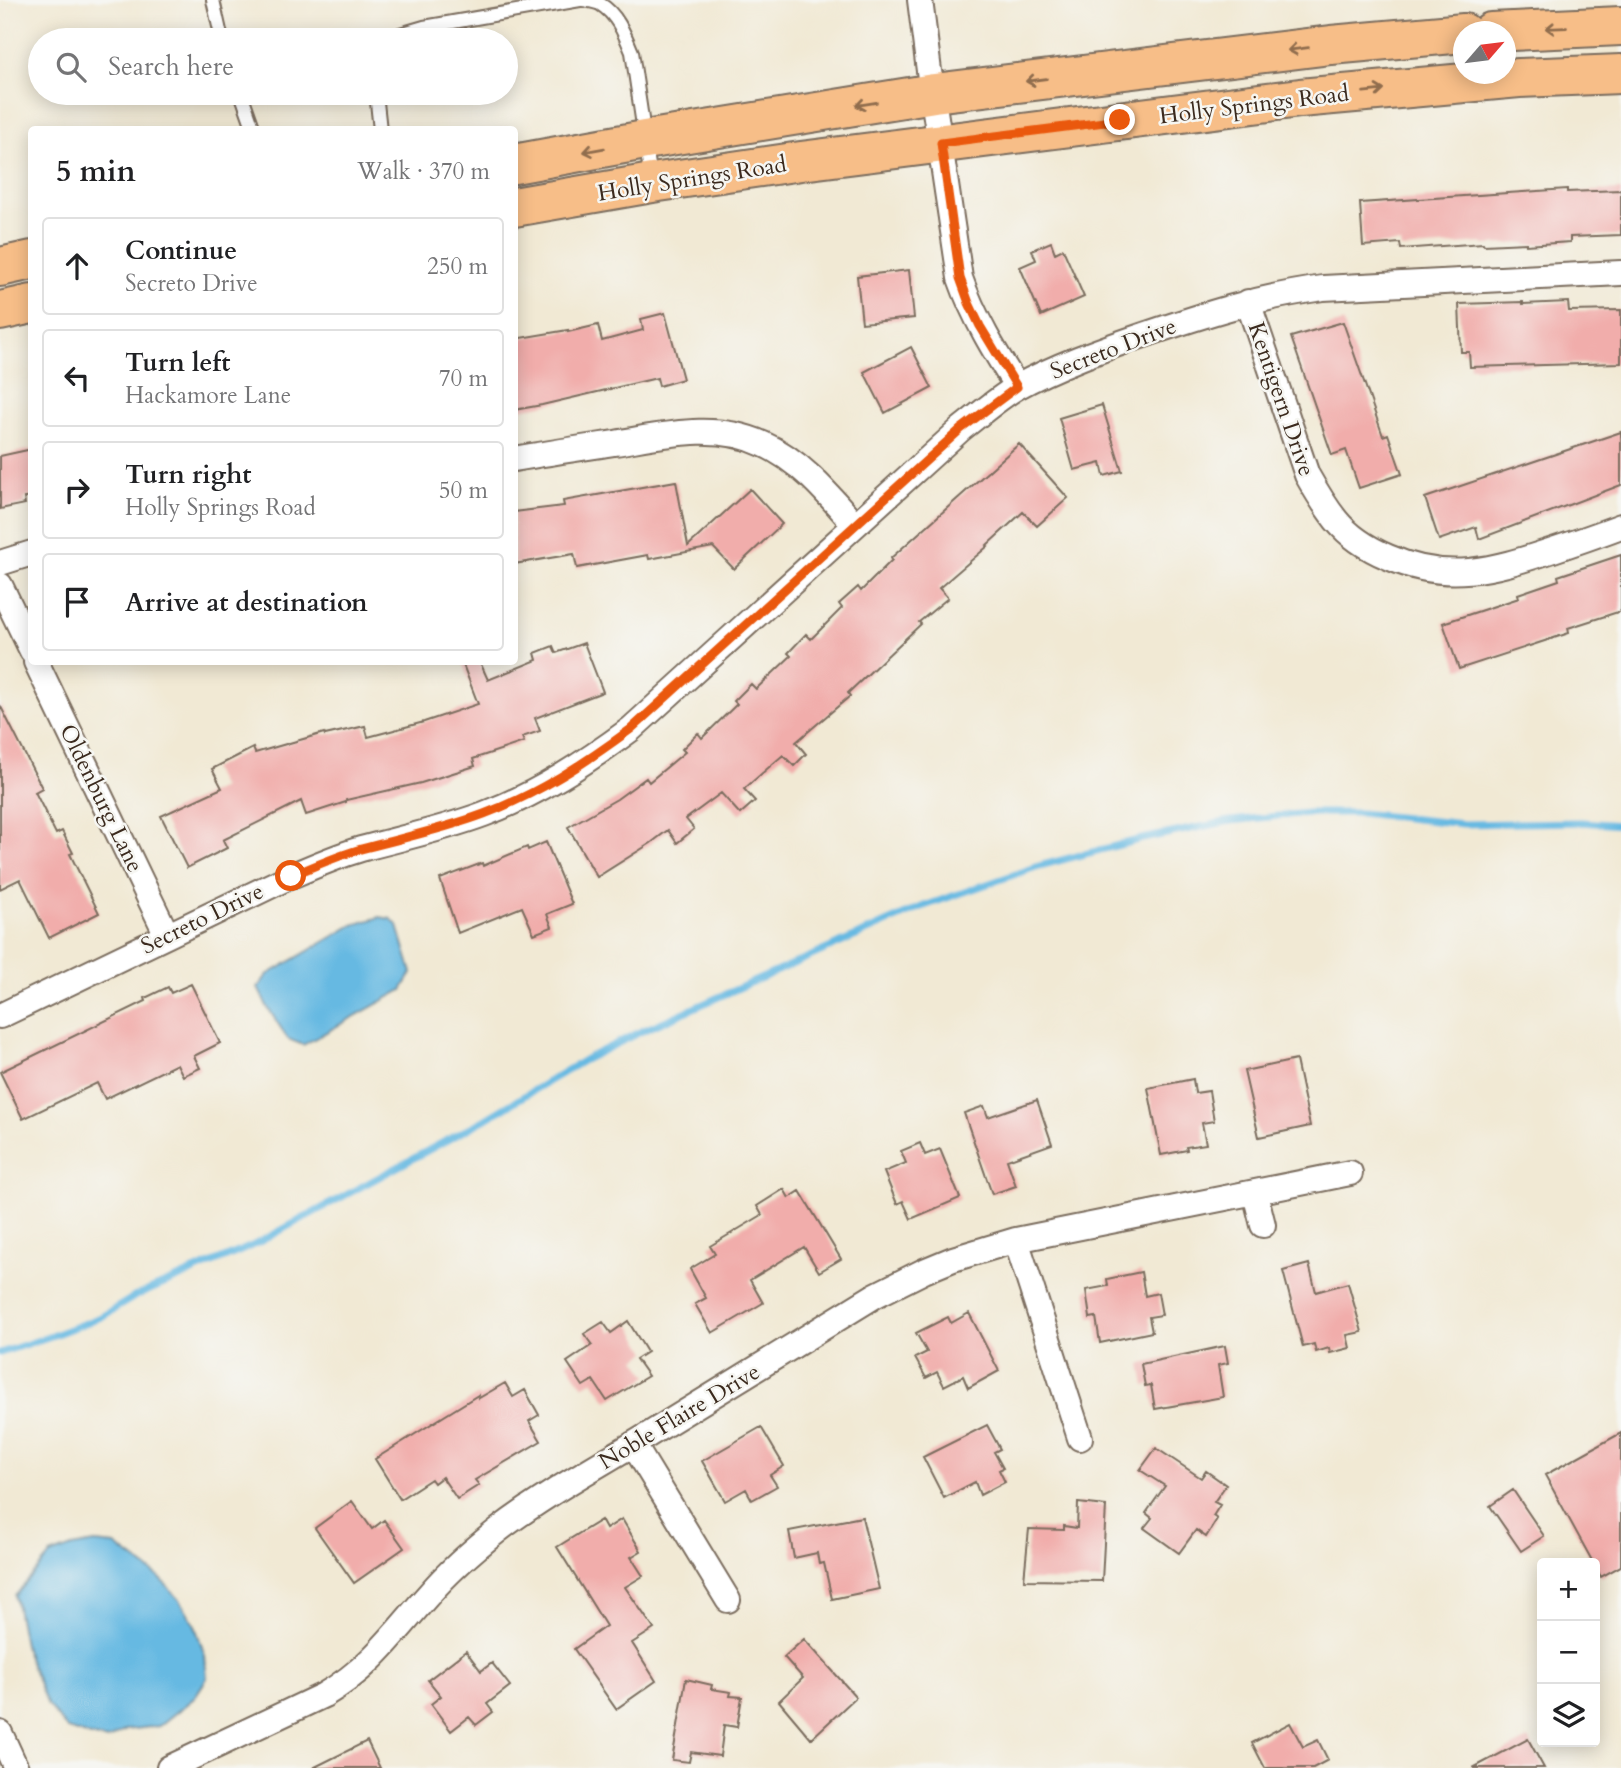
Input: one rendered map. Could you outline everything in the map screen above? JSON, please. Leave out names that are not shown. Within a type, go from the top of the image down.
[{"type":"main road","points":[[1516,31],[1621,26]]},
{"type":"main road","name":"Holly Springs Road","points":[[518,163],[934,93],[1318,47],[1453,34]]},
{"type":"main road","name":"Holly Springs Road","points":[[518,206],[800,161],[1341,94],[1519,78],[1621,74]]},
{"type":"main road","points":[[0,267],[28,262]]},
{"type":"main road","points":[[0,310],[28,305]]},
{"type":"street","points":[[920,0],[960,278],[980,326],[1017,387]]},
{"type":"street","name":"Secreto Drive","points":[[0,1016],[323,862],[484,814],[558,780],[631,729],[961,429],[1017,387],[1115,345],[1196,317],[1288,293],[1323,288],[1621,273]]},
{"type":"street","name":"Kentigern Drive","points":[[1248,302],[1307,475],[1338,522],[1379,553],[1401,563],[1440,572],[1473,571],[1508,565],[1621,526]]},
{"type":"street","points":[[518,458],[674,433],[703,430],[722,432],[764,444],[784,456],[829,495],[855,525]]},
{"type":"street","points":[[0,563],[28,554]]},
{"type":"street","points":[[0,585],[28,643]]},
{"type":"street","name":"Oldenburg Lane","points":[[37,665],[167,935]]},
{"type":"street","name":"Noble Flaire Drive","points":[[169,1768],[344,1684],[382,1649],[432,1590],[484,1542],[537,1503],[897,1284],[953,1259],[1016,1240],[1350,1173]]},
{"type":"street","points":[[1255,1193],[1263,1225]]},
{"type":"street","points":[[1016,1240],[1080,1438]]},
{"type":"street","points":[[633,1444],[728,1600]]},
{"type":"street","points":[[0,1733],[16,1768]]},
{"type":"lane","points":[[213,0],[219,28]]},
{"type":"lane","points":[[421,28],[582,0],[600,3],[614,16],[632,51],[652,183]]},
{"type":"lane","points":[[245,105],[253,126]]},
{"type":"lane","points":[[377,105],[380,126]]},
{"type":"water","points":[[380,917],[391,919],[398,926],[412,973],[402,990],[303,1045],[288,1039],[258,988],[267,975],[353,925]]},
{"type":"water","points":[[95,1543],[115,1545],[160,1578],[180,1600],[194,1623],[205,1656],[207,1678],[194,1698],[159,1726],[126,1730],[107,1740],[67,1729],[47,1704],[25,1650],[15,1596],[50,1555]]},
{"type":"building","points":[[1567,189],[1567,192],[1621,190],[1621,235],[1570,237],[1570,242],[1526,245],[1483,243],[1401,249],[1400,243],[1363,246],[1360,203]]},
{"type":"building","points":[[1051,242],[1055,253],[1063,249],[1084,297],[1041,316],[1020,267],[1036,260],[1032,250]]},
{"type":"building","points":[[909,270],[914,318],[862,323],[857,276]]},
{"type":"building","points":[[1568,302],[1569,311],[1621,310],[1621,363],[1470,367],[1469,352],[1461,352],[1459,304]]},
{"type":"building","points":[[665,313],[683,379],[659,386],[657,378],[518,409],[518,338],[598,325],[602,341],[643,330],[641,319]]},
{"type":"building","points":[[1343,322],[1383,436],[1388,434],[1402,474],[1359,488],[1346,450],[1332,455],[1291,337]]},
{"type":"building","points":[[911,347],[932,388],[885,413],[864,372]]},
{"type":"building","points":[[1102,405],[1122,471],[1104,476],[1101,463],[1074,470],[1059,418]]},
{"type":"building","points":[[1621,432],[1621,485],[1479,539],[1476,527],[1439,540],[1425,498]]},
{"type":"building","points":[[1019,444],[1068,498],[1037,526],[1023,512],[939,588],[948,598],[919,622],[921,624],[848,693],[850,696],[796,742],[806,754],[794,766],[783,755],[744,789],[755,801],[740,814],[721,793],[686,819],[694,829],[677,843],[668,830],[597,877],[568,827],[617,799],[646,778],[649,782],[685,752],[682,749],[698,733],[702,738],[737,704],[734,701],[751,684],[756,689],[791,656],[788,653],[806,634],[811,639],[842,608],[839,604],[858,587],[861,591],[891,558]]},
{"type":"building","points":[[28,450],[28,498],[24,498],[25,504],[0,509],[0,456]]},
{"type":"building","points":[[676,481],[688,546],[750,489],[782,524],[734,569],[713,547],[577,568],[574,554],[518,563],[518,512],[564,506],[563,501]]},
{"type":"building","points":[[1621,555],[1621,611],[1568,628],[1569,633],[1459,669],[1443,623],[1519,598],[1518,594],[1559,580],[1558,576]]},
{"type":"building","points":[[584,643],[603,692],[535,718],[540,731],[522,737],[524,742],[473,759],[475,766],[421,783],[346,800],[306,815],[301,801],[223,840],[227,848],[187,868],[161,816],[222,788],[212,769],[253,748],[255,753],[324,733],[325,735],[365,726],[368,737],[424,722],[478,704],[463,665],[481,665],[488,680],[537,660],[535,653],[553,646],[556,653]]},
{"type":"building","points":[[0,705],[42,788],[35,792],[56,834],[62,831],[73,853],[70,854],[99,913],[49,938],[20,879],[0,889]]},
{"type":"building","points":[[546,842],[572,904],[547,914],[552,927],[534,934],[522,907],[458,933],[440,879]]},
{"type":"building","points":[[191,984],[220,1043],[194,1056],[200,1068],[183,1076],[177,1064],[105,1099],[97,1083],[23,1119],[0,1072],[146,1001],[145,998],[168,987],[171,993]]},
{"type":"building","points":[[1296,1060],[1310,1126],[1259,1137],[1244,1071]]},
{"type":"building","points":[[1193,1079],[1195,1093],[1209,1091],[1214,1121],[1202,1123],[1206,1144],[1161,1155],[1148,1088]]},
{"type":"building","points":[[1037,1100],[1052,1144],[1007,1160],[1016,1186],[992,1194],[964,1113],[984,1106],[988,1117]]},
{"type":"building","points":[[920,1143],[925,1155],[940,1149],[960,1198],[911,1219],[903,1201],[897,1204],[884,1172],[906,1163],[901,1151]]},
{"type":"building","points":[[784,1189],[789,1198],[800,1191],[841,1259],[819,1272],[804,1247],[750,1280],[763,1303],[712,1333],[695,1304],[706,1298],[690,1269],[715,1254],[710,1246],[762,1215],[757,1206]]},
{"type":"building","points":[[1309,1264],[1316,1292],[1348,1283],[1362,1332],[1347,1335],[1350,1348],[1330,1353],[1329,1348],[1316,1352],[1314,1344],[1303,1347],[1283,1271]]},
{"type":"building","points":[[1141,1272],[1145,1296],[1158,1293],[1162,1315],[1149,1317],[1152,1332],[1100,1343],[1096,1317],[1090,1318],[1086,1290],[1108,1286],[1107,1279]]},
{"type":"building","points":[[969,1313],[999,1371],[968,1388],[963,1376],[944,1386],[937,1372],[926,1378],[915,1358],[927,1352],[916,1333],[948,1317],[951,1323]]},
{"type":"building","points":[[628,1321],[647,1352],[636,1359],[648,1376],[607,1401],[593,1380],[583,1386],[567,1362],[592,1345],[584,1334],[603,1322],[611,1333]]},
{"type":"building","points":[[1225,1346],[1228,1363],[1218,1365],[1223,1397],[1155,1409],[1151,1385],[1145,1386],[1141,1364]]},
{"type":"building","points":[[505,1383],[513,1397],[525,1390],[539,1415],[529,1421],[541,1441],[475,1480],[479,1485],[457,1499],[442,1477],[434,1483],[431,1479],[400,1499],[375,1459],[478,1395],[479,1398]]},
{"type":"building","points":[[987,1425],[1000,1449],[994,1452],[1003,1468],[999,1470],[1005,1482],[980,1495],[975,1482],[944,1498],[923,1457]]},
{"type":"building","points":[[761,1427],[784,1466],[770,1475],[777,1486],[752,1500],[746,1489],[725,1501],[702,1461]]},
{"type":"building","points":[[1621,1433],[1621,1566],[1601,1577],[1600,1558],[1591,1558],[1545,1475]]},
{"type":"building","points":[[1156,1448],[1201,1478],[1206,1471],[1226,1485],[1214,1502],[1220,1505],[1213,1516],[1217,1519],[1206,1537],[1196,1530],[1179,1553],[1144,1528],[1152,1518],[1146,1513],[1165,1486],[1140,1470]]},
{"type":"building","points":[[1513,1490],[1544,1536],[1521,1551],[1490,1506]]},
{"type":"building","points":[[352,1501],[372,1529],[384,1520],[404,1548],[354,1583],[315,1528]]},
{"type":"building","points":[[1078,1503],[1106,1506],[1102,1581],[1024,1580],[1029,1529],[1064,1530],[1064,1526],[1077,1528]]},
{"type":"building","points":[[862,1517],[879,1589],[832,1599],[824,1563],[819,1564],[817,1553],[794,1558],[789,1531]]},
{"type":"building","points":[[622,1519],[641,1551],[631,1557],[643,1576],[625,1587],[654,1629],[632,1643],[656,1681],[616,1709],[574,1649],[606,1626],[557,1547],[601,1520],[606,1529]]},
{"type":"building","points":[[804,1639],[856,1697],[811,1739],[779,1701],[803,1678],[784,1657]]},
{"type":"building","points":[[466,1651],[481,1671],[492,1663],[510,1686],[487,1704],[493,1712],[476,1725],[469,1717],[451,1731],[431,1704],[441,1696],[428,1680]]},
{"type":"building","points":[[686,1679],[712,1685],[711,1689],[731,1692],[730,1696],[742,1697],[737,1727],[724,1725],[720,1756],[691,1752],[689,1762],[672,1760]]},
{"type":"building","points":[[1290,1723],[1303,1747],[1318,1740],[1328,1760],[1313,1768],[1265,1768],[1252,1743]]},
{"type":"building","points":[[1528,1739],[1544,1768],[1473,1768]]},
{"type":"building","points":[[367,1741],[380,1768],[313,1768]]},
{"type":"waterway","points":[[0,1353],[101,1317],[136,1296],[252,1246],[484,1120],[584,1060],[642,1031],[924,906],[1039,866],[1142,839],[1230,821],[1308,813],[1360,813],[1463,824],[1581,822],[1621,825]]},
{"type":"route","points":[[291,876],[358,850],[484,814],[558,780],[593,757],[631,729],[920,464],[1017,387],[980,326],[960,278],[941,143],[1120,120]]}]
